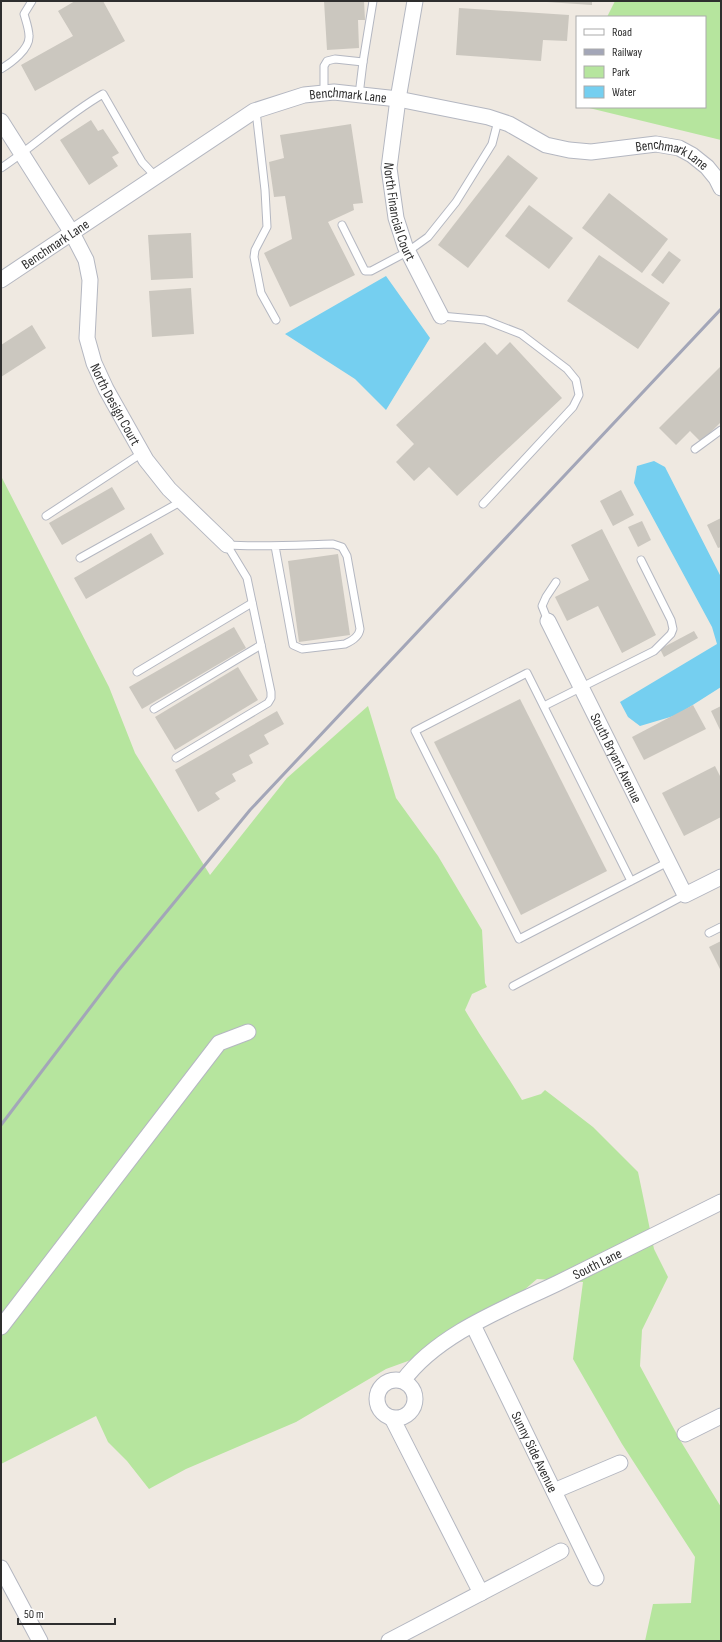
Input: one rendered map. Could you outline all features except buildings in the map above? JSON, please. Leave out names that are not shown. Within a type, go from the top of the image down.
[{"type":"street","name":"North Financial Court","points":[[415,1],[398,99],[389,168],[396,218],[407,252],[441,316]]},
{"type":"street","name":"Benchmark Lane","points":[[1,280],[256,110],[304,95],[334,92],[398,99],[498,120],[509,124],[546,145],[570,150],[591,152],[656,144],[679,148],[692,155],[707,167],[716,178],[721,188]]},
{"type":"street","name":"North Design Court","points":[[1,121],[72,234],[86,260],[90,280],[88,338],[94,363],[106,389],[142,453],[182,502],[227,545]]},
{"type":"street","name":"South Bryant Avenue","points":[[548,621],[685,895]]},
{"type":"street","points":[[685,895],[721,877]]},
{"type":"street","points":[[1,1327],[219,1043],[248,1032]]},
{"type":"street","name":"South Lane","points":[[403,1381],[413,1368],[433,1350],[473,1325],[721,1202]]},
{"type":"street","name":"Sunny Side Avenue","points":[[473,1325],[596,1578]]},
{"type":"street","points":[[390,1381],[403,1381],[413,1390],[415,1402],[409,1413],[404,1417],[392,1418],[386,1416],[378,1408],[377,1395],[379,1389],[390,1381]]},
{"type":"street","points":[[685,1434],[721,1416]]},
{"type":"street","points":[[392,1418],[480,1593]]},
{"type":"street","points":[[554,1491],[620,1463]]},
{"type":"street","points":[[389,1641],[561,1551]]},
{"type":"street","points":[[1,1568],[40,1641]]},
{"type":"lane","points":[[1,69],[14,60],[26,47],[30,37],[24,14],[32,1]]},
{"type":"lane","points":[[359,95],[373,1]]},
{"type":"lane","points":[[324,93],[324,66],[327,61],[335,59],[363,62]]},
{"type":"lane","points":[[1,168],[22,154],[78,109],[103,94],[142,162],[156,177]]},
{"type":"lane","points":[[256,110],[265,190],[267,227],[255,250],[254,257],[261,293],[276,320]]},
{"type":"lane","points":[[342,225],[365,271],[371,271],[407,252],[428,237],[456,202],[492,144],[498,120]]},
{"type":"lane","points":[[441,316],[485,320],[521,334],[567,369],[576,380],[579,395],[573,406],[483,504]]},
{"type":"lane","points":[[695,449],[721,430]]},
{"type":"lane","points":[[46,516],[142,453]]},
{"type":"lane","points":[[80,558],[182,502]]},
{"type":"lane","points":[[227,545],[275,546],[333,544],[342,547],[346,551],[360,629],[359,633],[351,641],[345,644],[302,649],[293,645],[275,546]]},
{"type":"lane","points":[[176,758],[268,703],[271,698],[247,578],[227,545]]},
{"type":"lane","points":[[544,706],[580,686],[654,651],[671,634],[673,629],[671,620],[641,560]]},
{"type":"lane","points":[[548,621],[542,606],[546,596],[556,582]]},
{"type":"lane","points":[[136,672],[252,603]]},
{"type":"lane","points":[[154,709],[261,645]]},
{"type":"lane","points":[[631,881],[528,673],[415,731],[519,939],[668,862]]},
{"type":"lane","points":[[513,986],[685,895]]},
{"type":"lane","points":[[709,933],[721,927]]},
{"type":"green space","points":[[615,1],[721,1],[721,140],[589,108],[706,108],[706,16],[608,16]]},
{"type":"green space","points":[[1,476],[109,687],[135,753],[210,875],[287,778],[368,706],[396,798],[438,856],[482,930],[485,983],[487,987],[472,994],[465,1010],[522,1100],[541,1094],[545,1090],[593,1127],[638,1172],[654,1249],[668,1277],[642,1330],[640,1366],[680,1440],[721,1507],[721,1641],[645,1641],[653,1604],[691,1603],[695,1557],[622,1444],[573,1359],[583,1282],[537,1279],[481,1327],[452,1345],[386,1369],[296,1422],[186,1469],[149,1489],[127,1461],[108,1442],[96,1416],[1,1464]]},
{"type":"water","points":[[386,276],[430,338],[386,410],[355,379],[285,334]]},
{"type":"water","points":[[654,461],[665,467],[721,577],[721,687],[677,715],[640,726],[628,717],[620,702],[717,644],[712,627],[634,483],[637,466]]},
{"type":"railway","points":[[1,1125],[118,971],[250,810],[721,309]]}]
